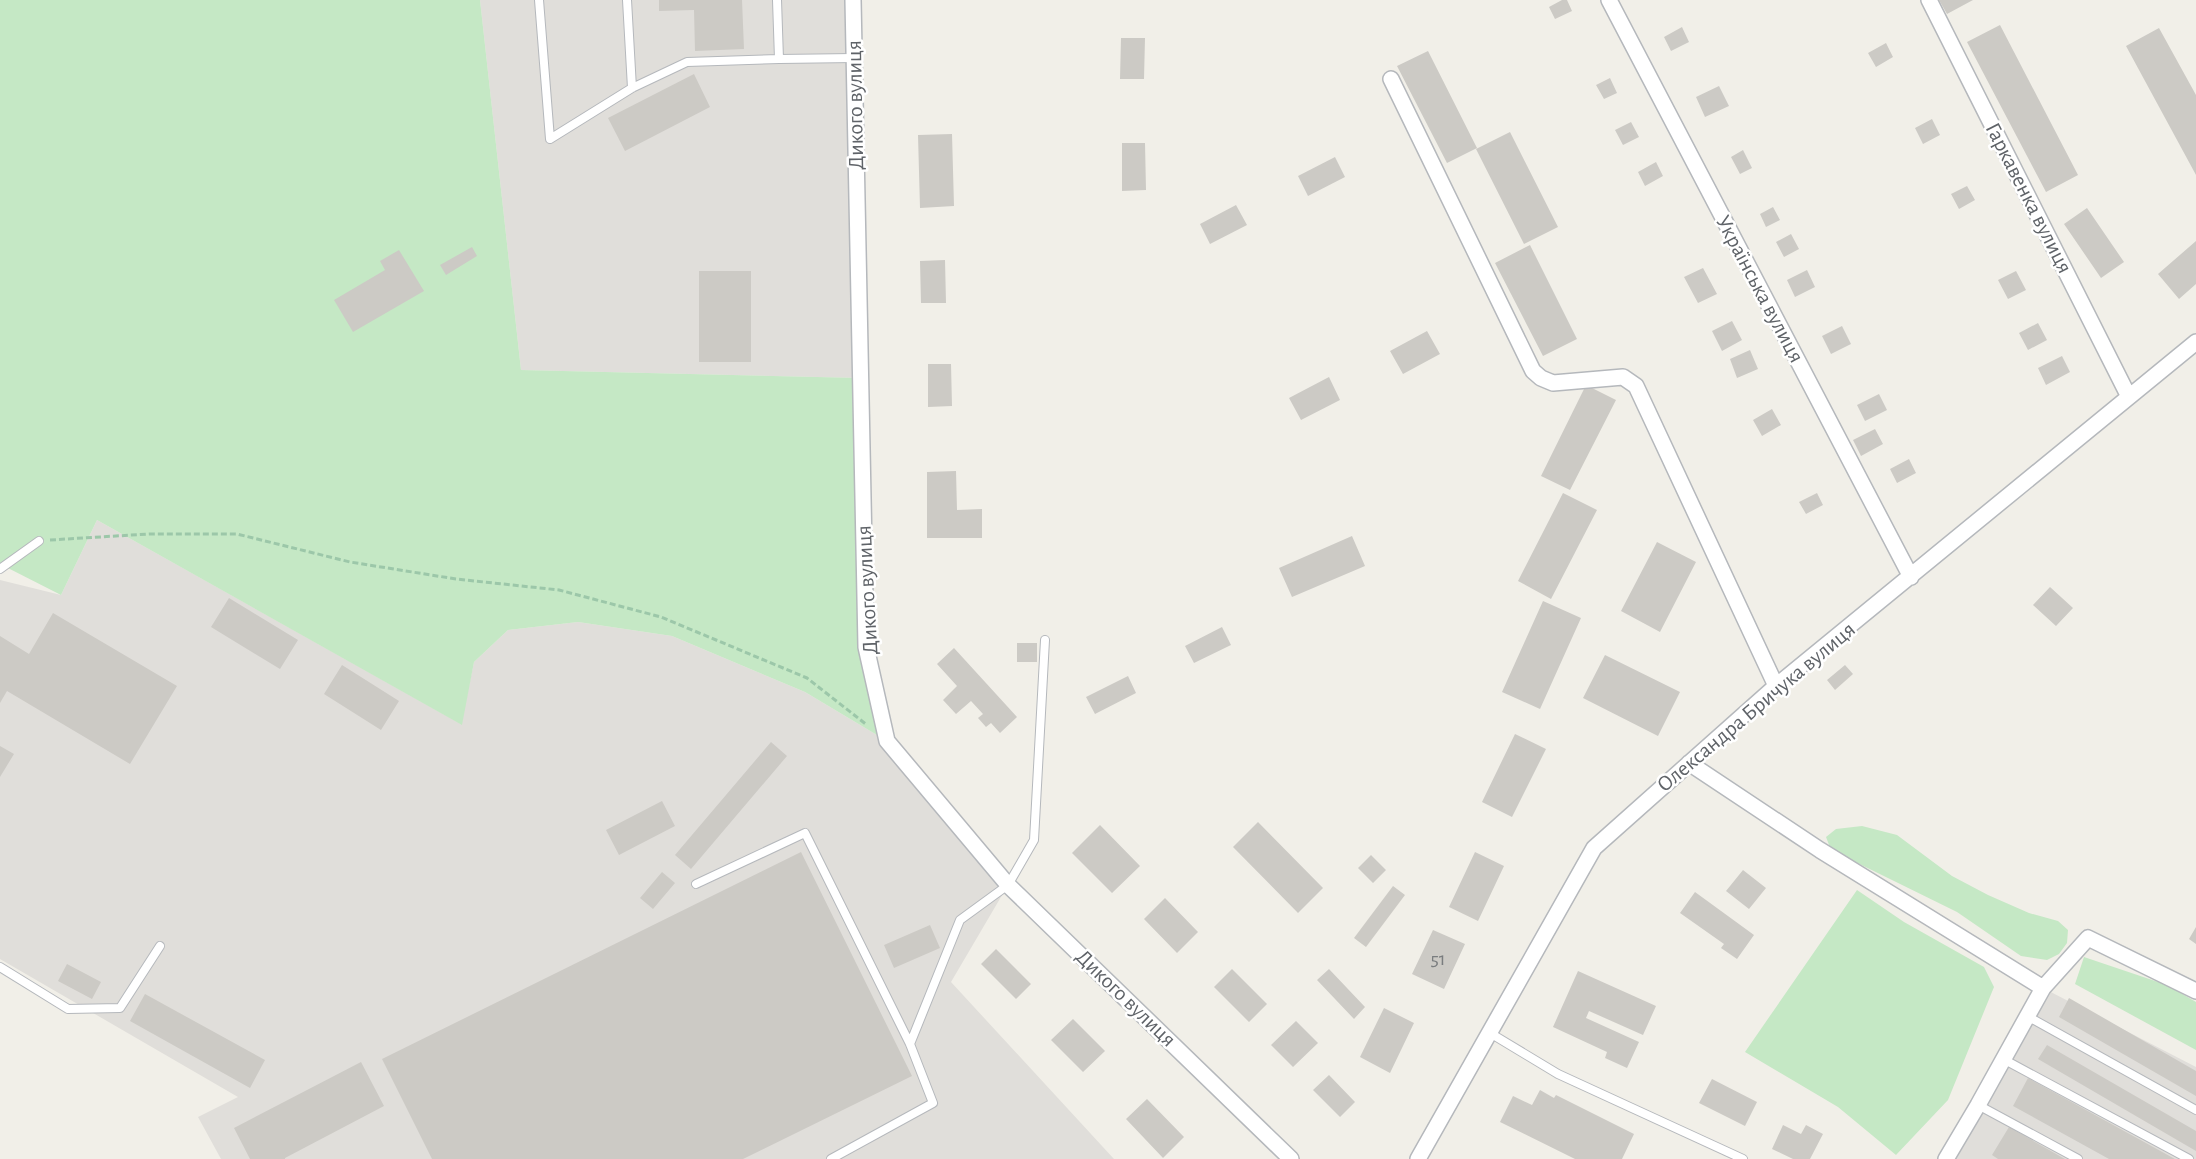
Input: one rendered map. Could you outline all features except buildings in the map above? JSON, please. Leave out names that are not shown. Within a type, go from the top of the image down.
[{"type":"street","name":"Дикого вулиця","points":[[853,0],[866,647],[887,741],[1008,885],[1291,1159]]},
{"type":"street","name":"Українська вулиця","points":[[1609,0],[1911,577]]},
{"type":"street","name":"Гаркавенка вулиця","points":[[1929,0],[2129,397]]},
{"type":"street","points":[[1391,79],[1533,371],[1541,378],[1553,383],[1623,377],[1636,386],[1776,686]]},
{"type":"street","name":"Олександра Бричука вулиця","points":[[1418,1159],[1594,848],[1776,686],[2196,342]]},
{"type":"street","points":[[1689,763],[1820,850],[2043,988]]},
{"type":"street","points":[[1946,1159],[2043,988],[2088,938],[2196,991]]},
{"type":"lane","points":[[539,0],[550,139],[632,88],[687,62],[854,58]]},
{"type":"lane","points":[[627,0],[632,88]]},
{"type":"lane","points":[[777,0],[779,59]]},
{"type":"lane","points":[[0,569],[39,541]]},
{"type":"lane","points":[[910,1044],[960,920],[1008,885],[1034,840],[1045,640]]},
{"type":"lane","points":[[696,884],[805,833],[910,1044],[933,1103],[831,1159]]},
{"type":"lane","points":[[0,967],[68,1009],[120,1008],[160,946]]},
{"type":"lane","points":[[2026,1016],[2196,1110]]},
{"type":"lane","points":[[1490,1033],[1558,1074],[1743,1159]]},
{"type":"lane","points":[[2003,1059],[2189,1159]]},
{"type":"lane","points":[[1978,1105],[2078,1159]]},
{"type":"path","points":[[39,541],[149,534],[237,534],[350,562],[456,579],[559,590],[661,617],[807,678],[887,741]]},
{"type":"shaded area","points":[[480,0],[853,0],[861,378],[521,370]]},
{"type":"shaded area","points":[[97,520],[461,724],[474,662],[508,630],[578,622],[672,636],[805,692],[887,741],[1008,885],[951,982],[1114,1159],[221,1159],[198,1117],[238,1097],[0,959],[0,580],[61,595]]},
{"type":"shaded area","points":[[2043,988],[2196,1067],[2196,1159],[1946,1159]]},
{"type":"green space","points":[[0,0],[480,0],[521,370],[861,378],[866,647],[887,741],[805,692],[672,636],[578,622],[508,630],[474,662],[462,725],[97,520],[61,595],[0,564]]},
{"type":"green space","points":[[1862,826],[1897,835],[1952,876],[2029,913],[2058,921],[2068,930],[2067,943],[2059,954],[2047,960],[2021,956],[1957,912],[1831,850],[1826,837],[1836,829]]},
{"type":"green space","points":[[1857,890],[1904,922],[1984,967],[1994,987],[1948,1100],[1896,1155],[1838,1107],[1745,1052]]},
{"type":"green space","points":[[2084,957],[2167,985],[2196,1002],[2196,1050],[2075,984]]}]
